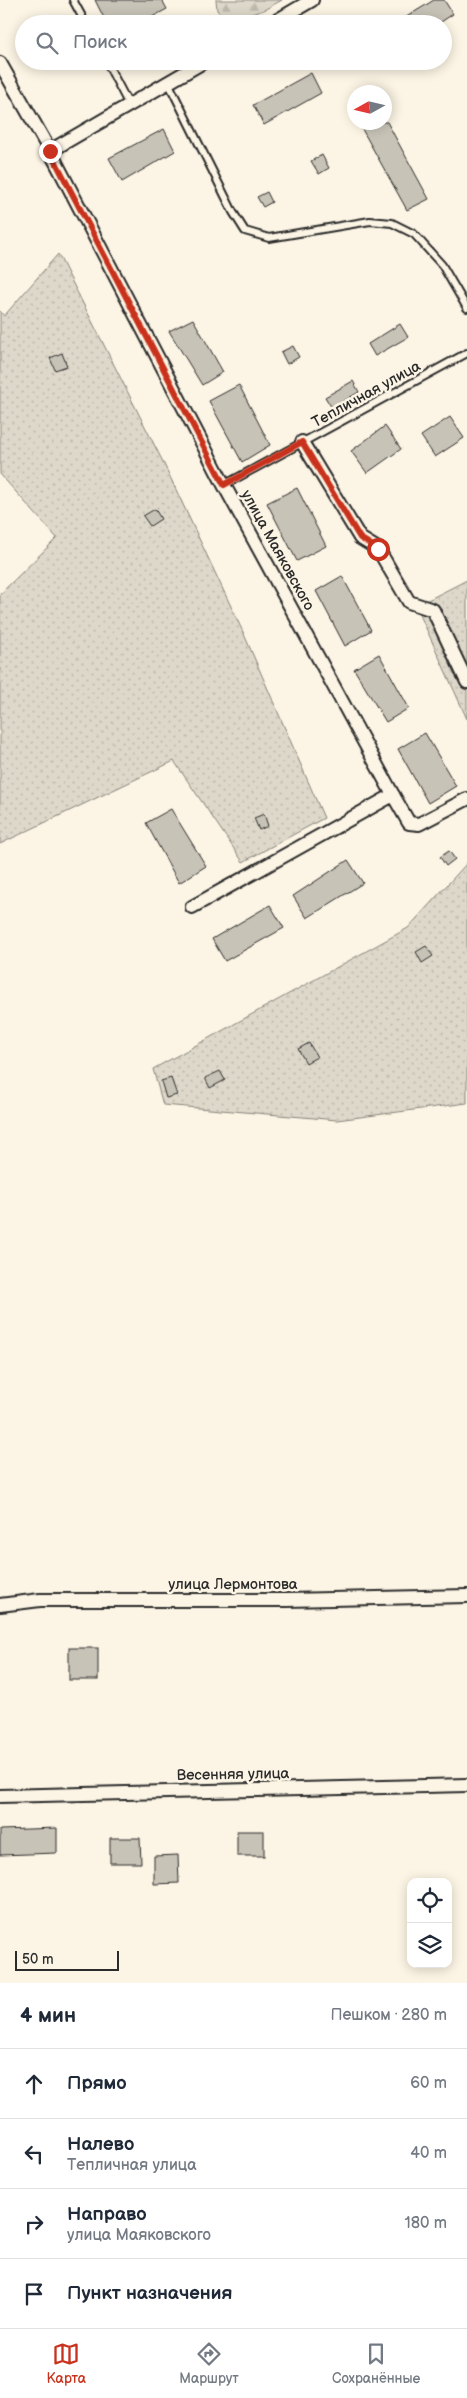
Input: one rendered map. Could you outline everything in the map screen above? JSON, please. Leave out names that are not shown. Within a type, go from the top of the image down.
[{"type":"street","points":[[286,15],[312,0]]},
{"type":"street","name":"улица Маяковского","points":[[0,64],[50,151],[224,485],[409,823],[419,824],[467,799]]},
{"type":"street","points":[[50,151],[189,70]]},
{"type":"street","points":[[302,442],[360,538],[378,549],[409,602],[433,610],[467,682]]},
{"type":"street","points":[[192,907],[393,795]]},
{"type":"street","name":"улица Лермонтова","points":[[0,1605],[40,1600],[287,1600],[467,1596]]},
{"type":"street","name":"Весенняя улица","points":[[0,1796],[467,1785]]},
{"type":"lane","points":[[73,0],[81,15]]},
{"type":"lane","points":[[111,70],[129,105]]},
{"type":"lane","points":[[168,82],[233,212],[245,231],[269,238],[370,221],[392,223],[414,234],[442,265],[467,308]]},
{"type":"lane","name":"Тепличная улица","points":[[224,485],[467,353]]},
{"type":"green space","points":[[216,0],[282,0],[264,10],[249,15],[221,15],[217,10]]},
{"type":"green space","points":[[58,254],[163,462],[243,632],[324,818],[243,862],[174,761],[0,844],[0,594],[57,538],[0,474],[0,311],[4,316]]},
{"type":"green space","points":[[467,580],[467,719],[416,606]]},
{"type":"green space","points":[[467,863],[467,1103],[337,1120],[163,1105],[153,1069],[408,928]]},
{"type":"building","points":[[95,0],[162,0],[167,9],[156,15],[102,15]]},
{"type":"building","points":[[434,0],[444,0],[453,14],[452,15],[410,15]]},
{"type":"building","points":[[311,73],[321,93],[264,125],[253,105]]},
{"type":"building","points":[[164,129],[175,151],[122,182],[109,158]]},
{"type":"building","points":[[362,130],[391,130],[429,199],[407,210]]},
{"type":"building","points":[[322,155],[329,168],[319,174],[311,161]]},
{"type":"building","points":[[267,192],[272,202],[263,207],[257,197]]},
{"type":"building","points":[[193,319],[223,372],[202,385],[169,331]]},
{"type":"building","points":[[400,324],[408,337],[375,356],[368,344]]},
{"type":"building","points":[[293,346],[299,357],[287,364],[281,352]]},
{"type":"building","points":[[62,353],[67,366],[55,370],[50,358]]},
{"type":"building","points":[[353,381],[359,392],[332,408],[325,397]]},
{"type":"building","points":[[239,385],[270,445],[242,462],[209,401]]},
{"type":"building","points":[[450,417],[464,438],[435,457],[421,436]]},
{"type":"building","points":[[385,426],[401,449],[367,473],[351,451]]},
{"type":"building","points":[[297,488],[326,546],[297,561],[267,503]]},
{"type":"building","points":[[155,509],[161,519],[150,526],[143,516]]},
{"type":"building","points":[[342,576],[371,630],[345,646],[316,591]]},
{"type":"building","points":[[379,654],[409,708],[386,722],[354,669]]},
{"type":"building","points":[[425,733],[456,786],[428,803],[398,749]]},
{"type":"building","points":[[171,809],[206,866],[179,883],[146,823]]},
{"type":"building","points":[[264,814],[268,826],[259,830],[254,818]]},
{"type":"building","points":[[449,851],[455,859],[446,866],[440,857]]},
{"type":"building","points":[[348,860],[363,883],[307,918],[293,896]]},
{"type":"building","points":[[270,905],[284,928],[225,961],[212,939]]},
{"type":"building","points":[[426,946],[433,956],[422,963],[416,952]]},
{"type":"building","points":[[309,1043],[317,1057],[306,1063],[298,1049]]},
{"type":"building","points":[[220,1071],[225,1080],[210,1088],[205,1078]]},
{"type":"building","points":[[171,1078],[177,1095],[166,1098],[161,1081]]},
{"type":"building","points":[[69,1648],[98,1648],[98,1680],[69,1680]]},
{"type":"building","points":[[57,1828],[57,1853],[0,1855],[0,1830]]},
{"type":"building","points":[[237,1831],[264,1831],[264,1856],[237,1856]]},
{"type":"building","points":[[110,1838],[140,1838],[141,1863],[110,1863]]},
{"type":"building","points":[[178,1855],[179,1883],[154,1884],[154,1856]]},
{"type":"route","points":[[50,151],[224,485],[302,442],[360,538],[378,549]]}]
